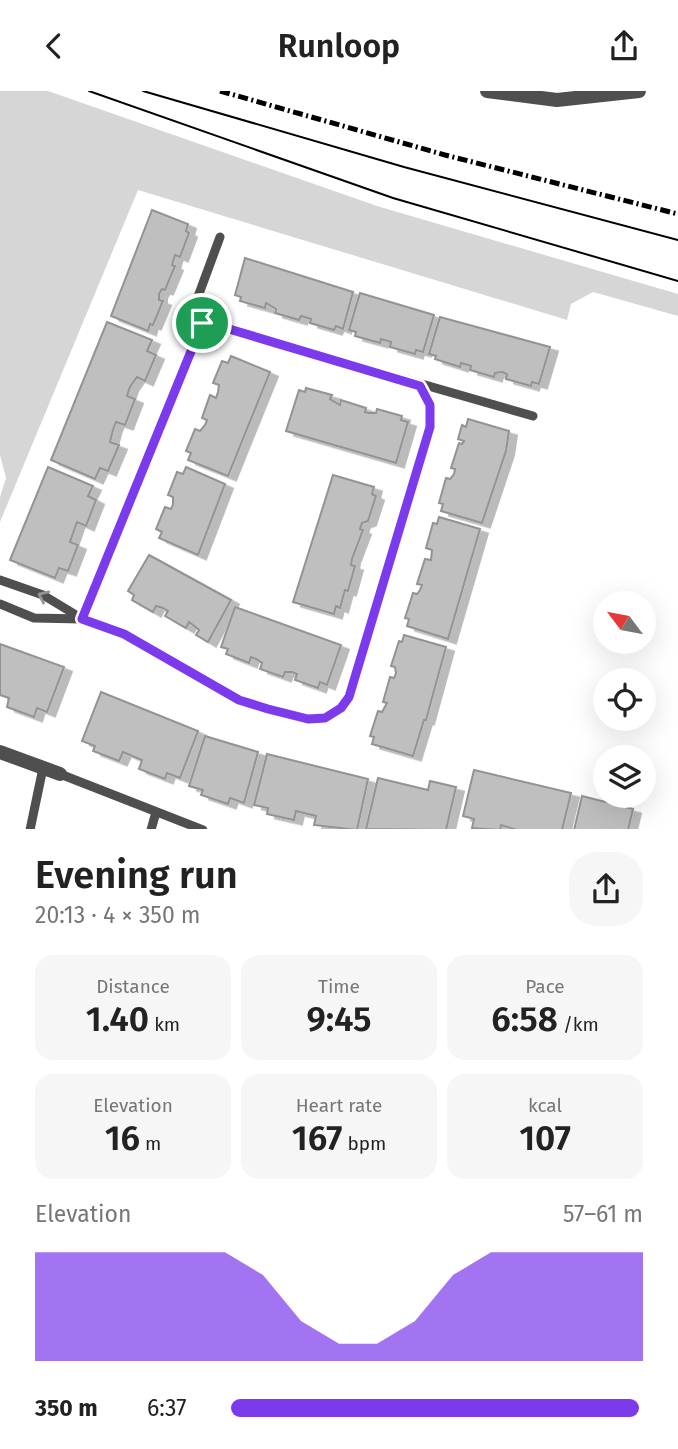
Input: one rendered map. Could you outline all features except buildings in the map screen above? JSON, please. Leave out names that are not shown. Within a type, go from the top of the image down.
[{"type":"street","points":[[487,91],[557,100],[639,91]]},
{"type":"street","points":[[0,752],[60,774]]},
{"type":"lane","points":[[82,619],[194,344],[196,302],[220,237]]},
{"type":"lane","points":[[195,323],[219,326],[533,417]]},
{"type":"lane","points":[[0,580],[43,595],[82,619],[124,634],[239,700],[308,719],[332,715],[349,697],[430,427],[430,405],[420,386]]},
{"type":"lane","points":[[0,604],[34,618],[82,619]]},
{"type":"lane","points":[[30,829],[43,768]]},
{"type":"lane","points":[[60,774],[203,829]]},
{"type":"lane","points":[[151,829],[156,811]]},
{"type":"shaded area","points":[[0,91],[48,91],[377,206],[678,294],[678,316],[593,292],[571,304],[567,320],[138,190],[0,522],[0,497],[6,478],[0,455]]},
{"type":"tram line","points":[[89,91],[393,198],[678,281]]},
{"type":"tram line","points":[[143,91],[404,167],[678,240]]},
{"type":"railway","points":[[220,91],[445,155],[678,214]]},
{"type":"route","points":[[195,323],[202,323],[420,386],[428,395],[432,416],[430,427],[349,697],[341,708],[325,718],[308,719],[239,700],[124,634],[82,619],[194,344],[195,323]]}]
